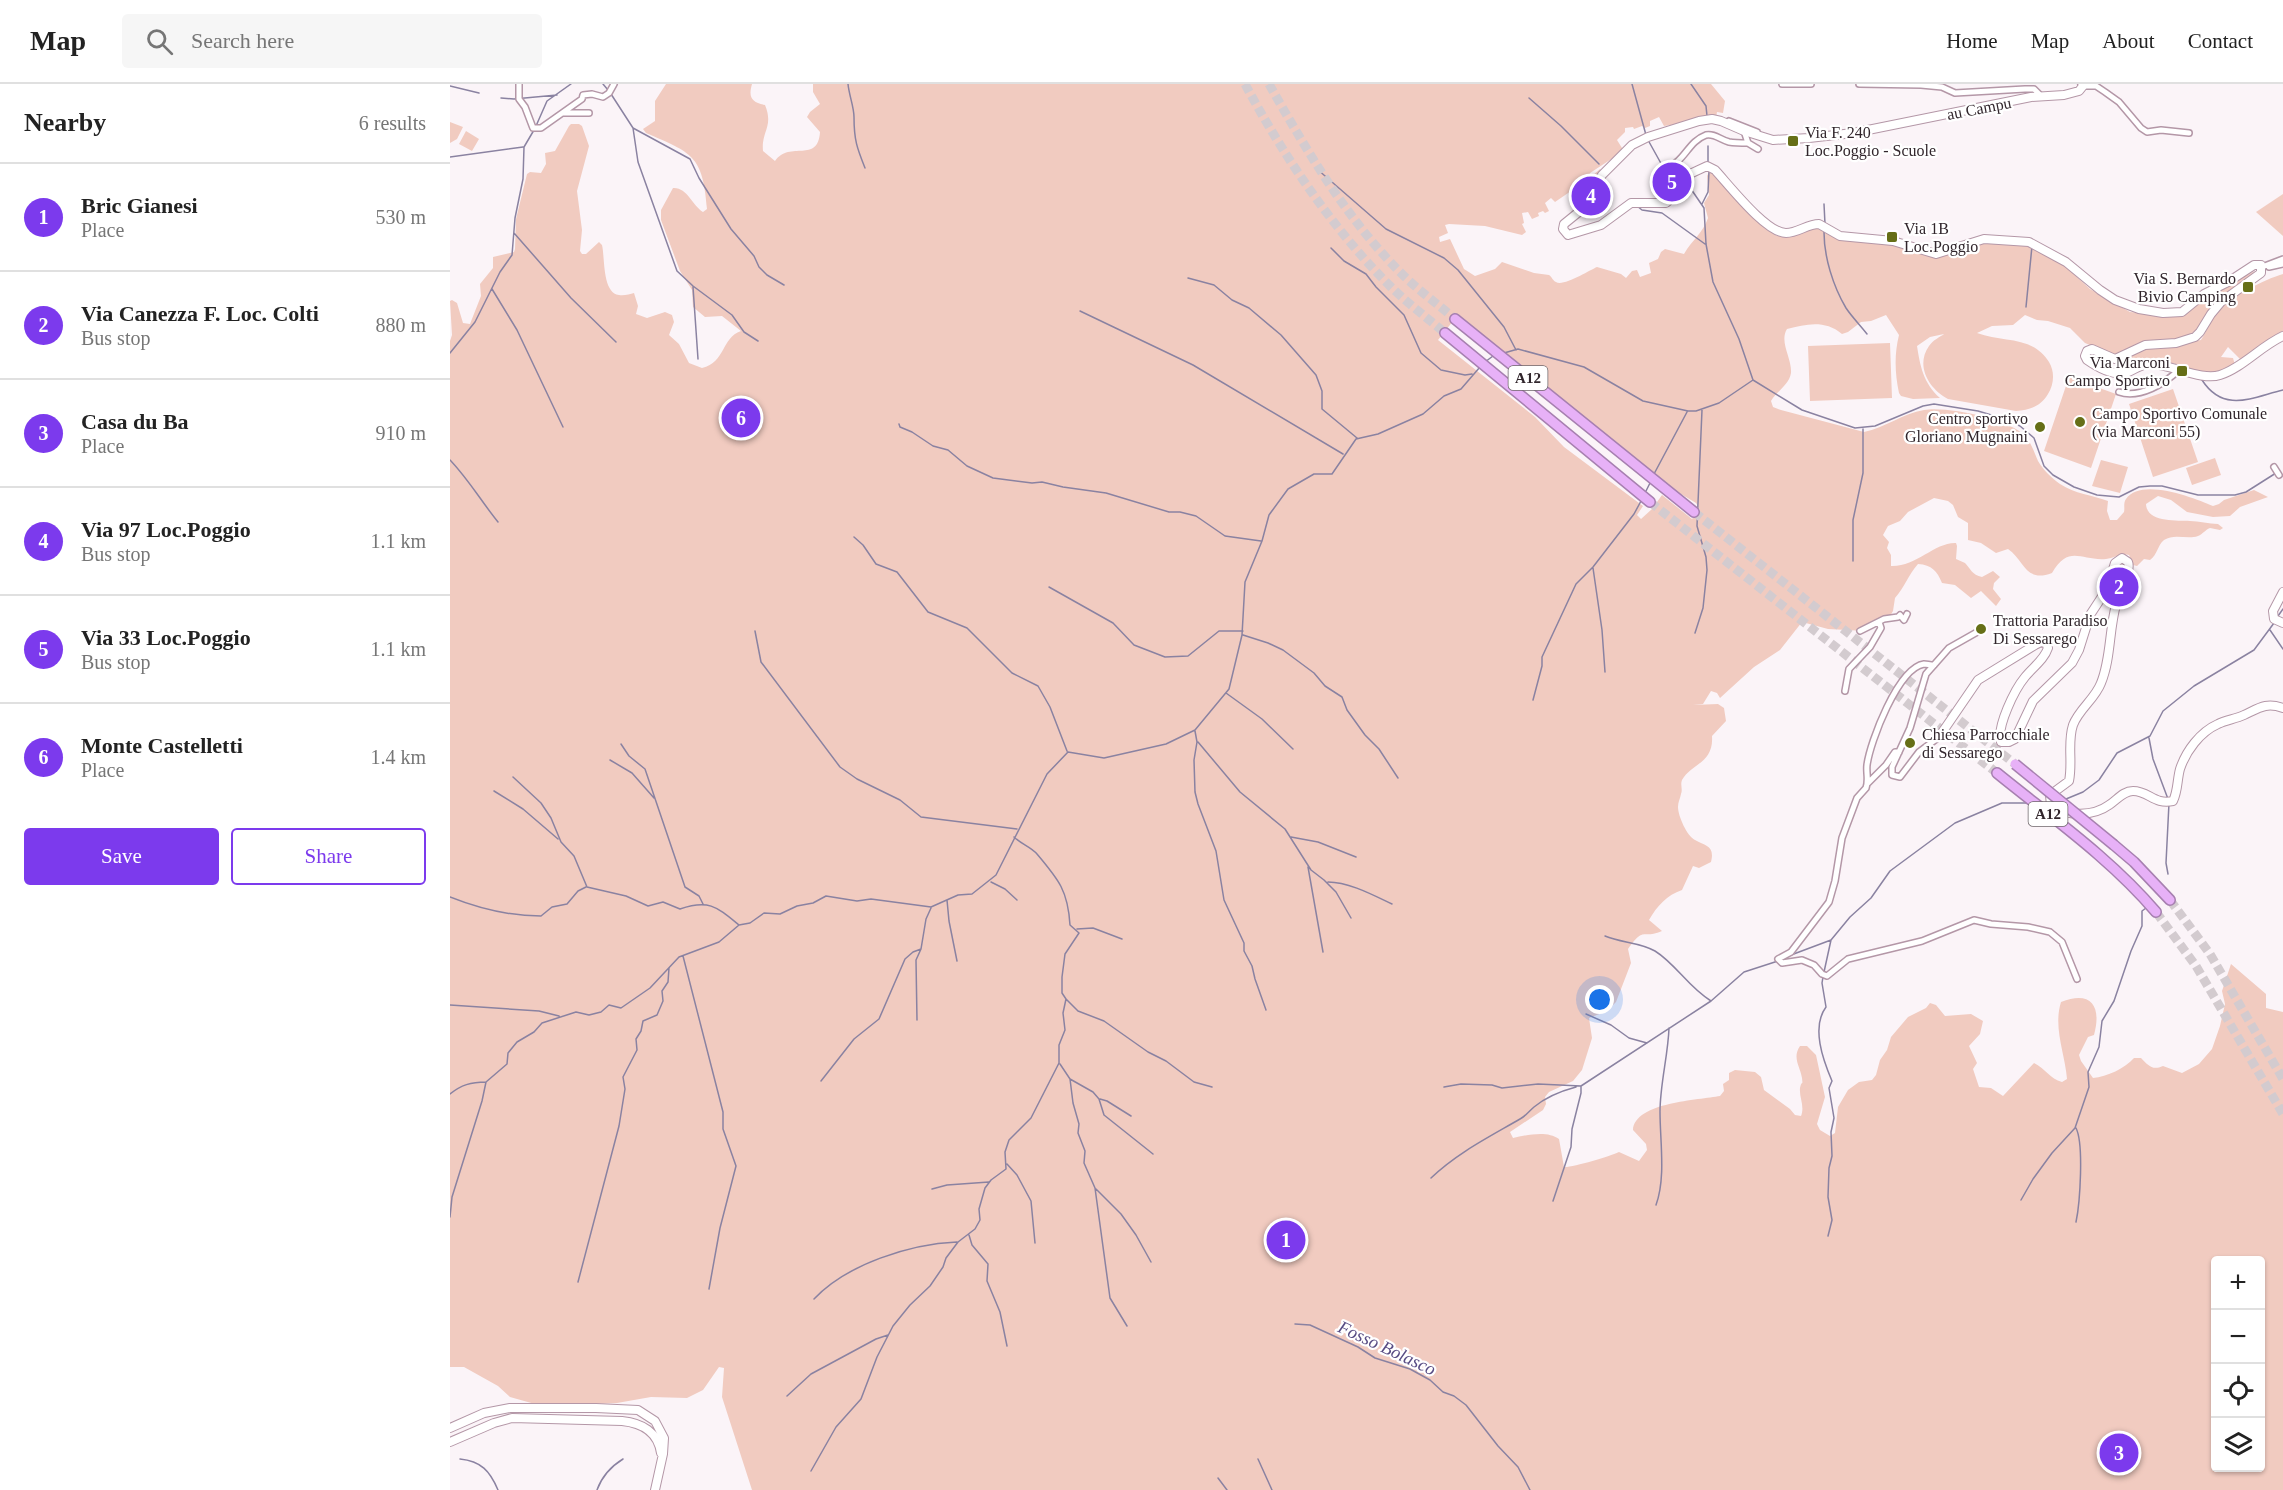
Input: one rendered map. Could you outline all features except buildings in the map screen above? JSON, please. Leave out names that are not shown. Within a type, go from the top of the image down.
[{"type":"highway","name":"A12","points":[[1455,319],[1694,512]]},
{"type":"highway","name":"A12","points":[[1445,333],[1650,502]]},
{"type":"highway","name":"A12","points":[[2015,764],[2114,845],[2170,900]]},
{"type":"highway","name":"A12","points":[[1997,773],[2099,855],[2132,885],[2156,912]]},
{"type":"street","points":[[519,84],[519,99],[525,107],[533,128],[541,129],[582,99],[583,95],[592,94],[603,97],[610,92],[614,84]]},
{"type":"street","points":[[1782,84],[1811,84]]},
{"type":"street","name":"au Campu","points":[[1859,84],[1924,84],[1942,87],[1955,93],[2025,88],[2038,91],[2041,96]]},
{"type":"street","points":[[2082,85],[2096,86],[2119,102],[2147,132],[2161,130],[2189,133]]},
{"type":"street","name":"au Campu","points":[[1721,121],[1765,139],[1853,133],[2041,96],[2075,92],[2082,85]]},
{"type":"street","points":[[563,113],[589,113]]},
{"type":"street","points":[[1675,183],[1672,198],[1666,203],[1631,203],[1601,225],[1566,234],[1563,231],[1563,225],[1583,213],[1602,175],[1639,141],[1699,121],[1712,119],[1725,120],[1781,139]]},
{"type":"street","points":[[1744,131],[1748,143]]},
{"type":"street","points":[[1758,149],[1748,143],[1730,142],[1711,134],[1705,136],[1689,148],[1678,164],[1665,168],[1660,176],[1662,184],[1667,191],[1675,183],[1709,167],[1756,215],[1782,232],[1789,233],[1813,224],[1825,226],[1840,236],[1893,241],[1936,254],[1984,239],[2029,242],[2066,262],[2100,291],[2115,300],[2139,309],[2163,313],[2182,312],[2204,294],[2228,282],[2251,266],[2259,264],[2262,268]]},
{"type":"street","points":[[2283,259],[2262,268],[2256,277],[2221,302],[2195,337],[2176,343],[2145,345],[2115,359],[2091,349],[2085,355],[2088,361],[2111,372],[2124,373],[2148,363],[2181,369],[2202,377],[2223,374],[2283,336]]},
{"type":"street","points":[[2262,268],[2283,264]]},
{"type":"street","points":[[2119,392],[2127,394],[2154,387],[2181,369]]},
{"type":"street","points":[[2274,467],[2279,475]]},
{"type":"street","points":[[1979,631],[1949,648],[1922,681],[1911,725],[1891,771],[1892,775],[1897,778],[1923,748],[1939,737],[1977,680],[2035,645],[2041,642],[2046,643],[2048,648],[2045,655],[2017,687],[2001,726],[1999,735],[2001,741],[2009,742],[2015,739],[2033,701],[2072,663],[2079,650],[2090,615],[2107,589],[2115,563],[2120,559],[2124,559],[2129,564],[2130,570],[2116,602],[2110,627],[2106,668],[2097,693],[2073,725],[2069,781],[2052,793],[2049,798],[2051,806],[2066,813],[2098,812],[2126,792],[2134,790],[2164,803],[2173,801],[2177,794],[2180,770],[2186,755],[2206,731],[2262,705],[2272,704],[2283,708]]},
{"type":"street","points":[[2278,621],[2273,611],[2283,592]]},
{"type":"street","points":[[1860,631],[1900,615],[1904,620],[1907,614]]},
{"type":"street","points":[[1845,691],[1849,669],[1876,637],[1881,628],[1879,622]]},
{"type":"street","points":[[1868,783],[1867,766],[1880,723],[1893,696],[1914,670],[1924,664],[1934,665]]},
{"type":"street","points":[[1899,752],[1895,752],[1887,765],[1868,783],[1857,798],[1842,838],[1829,902],[1791,952],[1779,961],[1802,960],[1814,965],[1824,975],[1848,959],[1922,941],[1974,920],[2050,932],[2062,942],[2077,979]]},
{"type":"street","points":[[450,1428],[499,1409],[527,1407],[633,1409],[650,1416],[660,1427],[664,1441],[655,1490]]},
{"type":"street","points":[[450,1442],[494,1423],[512,1418],[622,1420],[639,1424],[652,1432],[660,1446],[662,1458]]},
{"type":"shaded area","points":[[666,84],[752,84],[752,99],[765,105],[767,112],[768,124],[763,151],[775,161],[788,152],[809,150],[818,142],[820,132],[807,117],[820,104],[813,92],[813,84],[1711,84],[1725,101],[1723,113],[1717,112],[1716,118],[1664,126],[1659,117],[1650,121],[1650,126],[1645,128],[1642,126],[1634,129],[1633,127],[1625,128],[1625,132],[1617,140],[1622,148],[1626,149],[1620,157],[1616,156],[1590,173],[1591,177],[1600,169],[1603,173],[1580,194],[1571,191],[1555,202],[1551,198],[1545,203],[1549,211],[1538,213],[1539,216],[1532,219],[1528,212],[1522,213],[1524,223],[1522,224],[1526,232],[1522,235],[1485,226],[1449,224],[1445,225],[1448,233],[1439,237],[1440,242],[1450,239],[1464,269],[1475,276],[1495,269],[1502,262],[1534,273],[1549,275],[1559,283],[1597,267],[1621,274],[1626,278],[1632,271],[1637,270],[1640,277],[1651,273],[1649,263],[1658,259],[1665,249],[1684,254],[1703,228],[1708,218],[1704,203],[1709,195],[1707,176],[1710,170],[1768,226],[1767,230],[1777,236],[1821,228],[1935,256],[1943,256],[1980,243],[1996,241],[2029,245],[2065,266],[2090,289],[2130,312],[2177,316],[2184,314],[2201,298],[2255,271],[2220,298],[2196,331],[2184,337],[2114,355],[2085,343],[2070,328],[2025,315],[2013,325],[1992,326],[1977,333],[2034,347],[2049,362],[2053,378],[2048,394],[2038,404],[2016,411],[1948,399],[1935,389],[1926,376],[1923,361],[1929,346],[1944,334],[1930,337],[1917,346],[1926,380],[1940,398],[1913,399],[1901,396],[1899,393],[1896,350],[1899,335],[1886,315],[1861,322],[1842,334],[1822,325],[1787,329],[1784,339],[1791,373],[1788,381],[1771,401],[1773,407],[1781,410],[1864,432],[1924,410],[1947,410],[1993,419],[2025,436],[2040,464],[2060,484],[2108,501],[2107,511],[2110,520],[2117,520],[2124,512],[2126,499],[2133,493],[2143,490],[2168,491],[2213,506],[2254,490],[2268,497],[2240,507],[2230,516],[2213,517],[2187,512],[2171,500],[2158,496],[2146,504],[2151,515],[2170,520],[2218,524],[2223,528],[2220,530],[2210,528],[2194,537],[2168,538],[2162,542],[2153,558],[2144,559],[2137,566],[2133,565],[2129,555],[2106,559],[2070,556],[2058,564],[2052,573],[2043,575],[2031,573],[2008,549],[1996,553],[1981,543],[1968,540],[1968,523],[1958,517],[1953,505],[1948,501],[1934,498],[1908,512],[1900,521],[1888,526],[1883,535],[1889,542],[1887,548],[1891,555],[1891,566],[1909,563],[1940,546],[1956,543],[1956,559],[1965,563],[1974,573],[1982,577],[1993,571],[2000,577],[1994,583],[1993,589],[2001,599],[1996,606],[1981,591],[1971,598],[1955,585],[1942,583],[1930,567],[1918,564],[1895,598],[1890,616],[1872,622],[1866,631],[1828,629],[1802,622],[1780,650],[1754,667],[1720,698],[1717,693],[1711,691],[1703,704],[1693,705],[1718,704],[1724,708],[1726,721],[1712,736],[1712,745],[1706,758],[1682,780],[1682,792],[1678,805],[1678,811],[1686,830],[1695,840],[1711,850],[1711,862],[1699,868],[1693,866],[1682,890],[1667,898],[1655,910],[1649,920],[1662,931],[1641,935],[1628,949],[1631,963],[1616,1002],[1607,1011],[1589,1018],[1592,1038],[1582,1070],[1573,1081],[1549,1092],[1545,1097],[1546,1104],[1543,1110],[1510,1132],[1513,1138],[1543,1134],[1559,1139],[1564,1167],[1619,1152],[1639,1161],[1647,1150],[1646,1144],[1633,1130],[1636,1121],[1644,1113],[1669,1104],[1720,1096],[1724,1091],[1723,1084],[1729,1080],[1729,1073],[1735,1070],[1755,1072],[1761,1077],[1764,1090],[1795,1115],[1801,1116],[1800,1088],[1802,1082],[1797,1054],[1800,1046],[1807,1046],[1816,1055],[1825,1097],[1817,1124],[1820,1130],[1830,1136],[1835,1133],[1838,1107],[1848,1090],[1859,1082],[1872,1080],[1891,1037],[1908,1017],[1926,1008],[1930,1003],[1936,1005],[1945,1016],[1971,1014],[1983,1021],[1980,1034],[1969,1046],[1977,1063],[1973,1069],[1979,1087],[1991,1088],[2003,1096],[2034,1063],[2058,1081],[2062,1082],[2067,1079],[2058,1021],[2061,1002],[2071,999],[2087,1000],[2095,1009],[2094,1035],[2088,1037],[2079,1055],[2093,1078],[2115,1071],[2134,1058],[2141,1058],[2153,1068],[2163,1066],[2182,1073],[2199,1064],[2212,1049],[2225,1004],[2222,991],[2231,964],[2266,994],[2266,1008],[2283,1012],[2283,1490],[752,1490],[722,1397],[724,1368],[719,1367],[703,1390],[687,1398],[651,1397],[617,1403],[542,1406],[510,1397],[498,1386],[464,1367],[450,1367],[450,341],[452,335],[450,301],[457,303],[463,323],[470,324],[481,296],[480,284],[493,268],[493,257],[514,252],[516,219],[527,174],[541,173],[546,164],[545,153],[555,151],[571,124],[579,124],[582,126],[589,146],[577,191],[582,230],[580,251],[586,254],[599,242],[602,245],[607,281],[614,293],[627,295],[634,293],[638,306],[636,314],[647,318],[665,312],[672,315],[674,322],[669,335],[679,344],[689,363],[702,368],[715,361],[730,339],[741,331],[722,316],[705,317],[693,307],[692,290],[680,271],[661,220],[661,210],[673,188],[678,188],[686,193],[703,212],[707,209],[705,191],[698,166],[692,158],[674,146],[646,133],[643,129],[655,121],[655,101]],"holes":[[[1457,316],[1671,488],[1696,503],[1700,510],[1692,519],[1662,495],[1641,519],[1637,515],[1643,506],[1564,447],[1535,417],[1438,340]]]},
{"type":"shaded area","points":[[450,122],[463,127],[457,139],[450,143]]},
{"type":"shaded area","points":[[466,131],[479,139],[472,151],[459,144]]},
{"type":"shaded area","points":[[2283,194],[2283,236],[2256,212]]},
{"type":"shaded area","points":[[2283,274],[2283,333],[2261,344],[2241,360],[2228,347],[2221,357],[2233,358],[2235,365],[2229,369],[2220,372],[2201,372],[2158,360],[2118,370],[2117,362],[2145,348],[2201,340],[2224,305],[2248,289]]},
{"type":"shaded area","points":[[1890,343],[1892,398],[1810,401],[1808,346]]},
{"type":"shaded area","name":"Campo Sportivo Comunale (via Marconi 55)","points":[[2069,377],[2116,394],[2091,468],[2044,451]]},
{"type":"shaded area","points":[[2173,389],[2198,462],[2153,477],[2129,404]]},
{"type":"shaded area","points":[[2215,458],[2221,475],[2192,485],[2186,468]]},
{"type":"shaded area","points":[[2101,460],[2128,467],[2120,493],[2092,486]]},
{"type":"waterway","points":[[536,126],[547,101],[571,84]]},
{"type":"waterway","points":[[603,84],[608,90]]},
{"type":"waterway","points":[[848,84],[854,113],[856,144],[865,168]]},
{"type":"waterway","points":[[1632,84],[1646,135]]},
{"type":"waterway","points":[[1691,84],[1706,106],[1707,116]]},
{"type":"waterway","points":[[450,86],[479,93]]},
{"type":"waterway","points":[[611,94],[633,128],[638,162],[677,271],[732,315],[744,332],[758,341]]},
{"type":"waterway","points":[[501,98],[557,95]]},
{"type":"waterway","points":[[1529,98],[1599,164]]},
{"type":"waterway","points":[[633,128],[690,159],[699,178],[731,229],[754,256],[759,267],[767,275],[784,285]]},
{"type":"waterway","points":[[450,353],[475,322],[500,272],[512,255],[515,218],[523,179],[524,147],[534,130]]},
{"type":"waterway","points":[[1648,140],[1663,167]]},
{"type":"waterway","points":[[1708,146],[1708,163]]},
{"type":"waterway","points":[[450,157],[523,147]]},
{"type":"waterway","points":[[1317,169],[1386,229],[1444,258],[1458,270],[1504,327],[1516,350]]},
{"type":"waterway","points":[[1666,171],[1673,177]]},
{"type":"waterway","points":[[1702,204],[1708,192],[1709,171]]},
{"type":"waterway","points":[[1679,183],[1691,189],[1704,208],[1706,244],[1713,282],[1739,339],[1753,380],[1802,410],[1855,428],[1875,426],[1923,406],[1934,404],[1978,411],[2020,426],[2034,438],[2044,466],[2053,475],[2074,487],[2097,495],[2119,497],[2139,487],[2150,486],[2162,486],[2198,495],[2235,495],[2246,492],[2276,473]]},
{"type":"waterway","points":[[1824,204],[1825,224]]},
{"type":"waterway","points":[[1637,206],[1642,210],[1662,213],[1705,244]]},
{"type":"waterway","points":[[1824,232],[1830,271],[1837,290],[1846,308],[1867,334]]},
{"type":"waterway","points":[[514,233],[571,298],[616,342]]},
{"type":"waterway","points":[[2026,307],[2032,246]]},
{"type":"waterway","points":[[1331,248],[1344,261],[1366,274],[1404,315],[1421,353],[1441,370],[1465,375],[1472,374]]},
{"type":"waterway","points":[[1188,278],[1214,285],[1232,300],[1249,308],[1281,335],[1316,375],[1322,391],[1322,409],[1357,438]]},
{"type":"waterway","points":[[693,287],[698,359]]},
{"type":"waterway","points":[[492,289],[517,330],[563,427]]},
{"type":"waterway","points":[[1080,311],[1193,365],[1343,454]]},
{"type":"waterway","points":[[1504,353],[1518,349],[1584,367],[1643,401],[1688,411],[1696,411],[1719,403],[1753,380]]},
{"type":"waterway","points":[[1485,362],[1493,356]]},
{"type":"waterway","points":[[1068,752],[1104,758],[1166,744],[1195,730],[1229,689],[1242,635],[1245,582],[1262,541],[1269,515],[1288,489],[1314,474],[1332,474],[1356,439],[1378,434],[1423,414],[1444,396],[1461,389],[1480,367]]},
{"type":"waterway","points":[[2202,380],[2220,397],[2229,400],[2250,399],[2283,390]]},
{"type":"waterway","points":[[1695,633],[1703,608],[1707,570],[1706,557],[1697,526],[1702,410]]},
{"type":"waterway","points":[[1654,474],[1687,412]]},
{"type":"waterway","points":[[899,424],[900,427],[933,446],[948,450],[967,466],[993,478],[1032,483],[1042,482],[1106,493],[1169,512],[1196,516],[1225,536],[1261,541]]},
{"type":"waterway","points":[[1853,561],[1853,520],[1863,473],[1863,429]]},
{"type":"waterway","points":[[450,460],[498,522]]},
{"type":"waterway","points":[[1646,491],[1651,481]]},
{"type":"waterway","points":[[1533,700],[1542,666],[1542,657],[1576,584],[1593,567],[1634,514],[1641,501]]},
{"type":"waterway","points":[[854,537],[863,545],[876,564],[897,572],[928,612],[967,628],[1012,673],[1038,686],[1050,707],[1067,751]]},
{"type":"waterway","points":[[1593,568],[1602,630],[1605,672]]},
{"type":"waterway","points":[[1049,587],[1113,623],[1134,645],[1165,657],[1188,656],[1219,631],[1243,631]]},
{"type":"waterway","points":[[2278,616],[2283,609]]},
{"type":"waterway","points":[[2066,799],[2083,792],[2099,780],[2117,753],[2150,736],[2163,711],[2194,686],[2254,650],[2274,623]]},
{"type":"waterway","points":[[2270,630],[2283,649]]},
{"type":"waterway","points":[[755,631],[761,662],[840,767],[857,779],[900,800],[921,817],[1017,829]]},
{"type":"waterway","points":[[1243,635],[1283,650],[1314,673],[1325,686],[1342,697],[1347,710],[1365,735],[1379,749],[1398,778]]},
{"type":"waterway","points":[[1226,693],[1262,719],[1293,749]]},
{"type":"waterway","points":[[1195,731],[1197,742],[1194,760],[1195,792],[1198,804],[1216,851],[1224,900],[1244,943],[1244,951],[1252,966],[1266,1010]]},
{"type":"waterway","points":[[2149,738],[2153,759],[2168,799]]},
{"type":"waterway","points":[[1198,742],[1240,792],[1285,829],[1311,870],[1336,892],[1351,918]]},
{"type":"waterway","points":[[621,744],[629,756],[645,769],[685,887],[699,896],[703,904]]},
{"type":"waterway","points":[[513,777],[541,803],[551,818],[561,842],[574,856],[587,887],[626,896],[648,906],[663,902],[680,909],[698,905],[712,906],[739,925],[750,923],[764,913],[780,914],[826,896],[931,907],[958,895],[972,894],[996,875],[1047,774],[1068,752]]},
{"type":"waterway","points":[[610,760],[632,773],[654,798]]},
{"type":"waterway","points":[[494,791],[523,809],[558,839]]},
{"type":"waterway","points":[[1824,972],[1831,940],[1850,917],[1871,898],[1890,871],[1955,823],[2002,803],[2029,803]]},
{"type":"waterway","points":[[2168,874],[2166,863],[2169,803]]},
{"type":"waterway","points":[[811,1471],[836,1427],[861,1399],[877,1357],[893,1326],[930,1286],[958,1242],[975,1229],[980,1220],[979,1209],[985,1188],[991,1180],[1006,1169],[1005,1152],[1009,1140],[1031,1118],[1059,1063],[1059,1045],[1065,1030],[1063,1013],[1066,999],[1062,993],[1065,954],[1079,933],[1070,925],[1067,903],[1057,879],[1035,852],[1014,837]]},
{"type":"waterway","points":[[1291,837],[1318,842],[1356,857]]},
{"type":"waterway","points":[[1308,867],[1323,952]]},
{"type":"waterway","points":[[991,882],[1005,889],[1017,900]]},
{"type":"waterway","points":[[1328,882],[1352,887],[1392,904]]},
{"type":"waterway","points":[[450,897],[494,911],[541,916],[552,907],[567,904],[578,891],[586,887]]},
{"type":"waterway","points":[[947,900],[957,961]]},
{"type":"waterway","points":[[917,1020],[916,960],[931,908]]},
{"type":"waterway","points":[[2021,1200],[2052,1153],[2075,1128],[2089,1087],[2088,1072],[2099,1047],[2102,1021],[2114,1001],[2142,926],[2142,911],[2146,908]]},
{"type":"waterway","points":[[450,1094],[466,1085],[486,1082],[507,1064],[508,1053],[517,1042],[534,1032],[542,1023],[576,1012],[589,1015],[601,1012],[609,1005],[621,1008],[650,988],[679,957],[719,942],[739,925]]},
{"type":"waterway","points":[[1077,929],[1093,928],[1122,939]]},
{"type":"waterway","points":[[1605,936],[1655,951],[1711,1001]]},
{"type":"waterway","points":[[1791,955],[1831,940]]},
{"type":"waterway","points":[[821,1081],[854,1039],[879,1019],[905,959],[921,949]]},
{"type":"waterway","points":[[683,956],[723,1112],[723,1129],[736,1166],[720,1228],[709,1289]]},
{"type":"waterway","points":[[1444,1087],[1461,1084],[1492,1085],[1502,1088],[1538,1084],[1581,1086],[1711,1001],[1744,972],[1778,961]]},
{"type":"waterway","points":[[578,1282],[619,1126],[625,1089],[623,1077],[637,1050],[636,1039],[643,1021],[657,1015],[663,1001],[662,991],[668,982],[669,968]]},
{"type":"waterway","points":[[1823,977],[1826,1007],[1819,1024],[1819,1034],[1822,1054],[1832,1081],[1829,1088],[1834,1118],[1831,1132],[1832,1156],[1829,1168],[1828,1197],[1832,1220],[1828,1236]]},
{"type":"waterway","points":[[1066,999],[1078,1011],[1104,1021],[1194,1082],[1212,1087]]},
{"type":"waterway","points":[[450,1005],[539,1011],[559,1016]]},
{"type":"waterway","points":[[1586,1014],[1611,1025],[1629,1038],[1647,1043]]},
{"type":"waterway","points":[[1656,1205],[1662,1171],[1660,1102],[1669,1028]]},
{"type":"waterway","points":[[1060,1064],[1070,1079],[1079,1124],[1078,1133],[1085,1151],[1084,1163],[1095,1188],[1110,1298],[1127,1326]]},
{"type":"waterway","points":[[1070,1079],[1093,1092],[1099,1099],[1104,1115],[1153,1154]]},
{"type":"waterway","points":[[450,1217],[452,1197],[486,1082]]},
{"type":"waterway","points":[[1553,1201],[1571,1147],[1572,1129],[1581,1086]]},
{"type":"waterway","points":[[1431,1178],[1462,1153],[1522,1118],[1544,1100],[1576,1087]]},
{"type":"waterway","points":[[1100,1099],[1131,1116]]},
{"type":"waterway","points":[[2076,1128],[2081,1160],[2076,1222]]},
{"type":"waterway","points":[[1007,1164],[1017,1175],[1031,1201],[1035,1243]]},
{"type":"waterway","points":[[932,1189],[947,1185],[989,1182]]},
{"type":"waterway","points":[[1096,1189],[1121,1214],[1151,1262]]},
{"type":"waterway","points":[[969,1235],[972,1245],[988,1264],[987,1281],[1000,1312],[1007,1346]]},
{"type":"waterway","points":[[814,1299],[844,1276],[880,1258],[919,1247],[957,1242]]},
{"type":"waterway","name":"Fosso Bolasco","points":[[1295,1324],[1310,1325],[1358,1347],[1375,1358],[1410,1369],[1430,1380],[1443,1392],[1454,1396],[1466,1405],[1498,1446],[1518,1467],[1530,1490]]},
{"type":"waterway","points":[[787,1396],[811,1374],[876,1339],[888,1335]]},
{"type":"waterway","points":[[460,1459],[474,1462],[484,1468],[492,1477],[498,1490]]},
{"type":"waterway","points":[[597,1490],[607,1472],[623,1459]]},
{"type":"waterway","points":[[1258,1459],[1272,1490]]},
{"type":"waterway","points":[[1218,1478],[1227,1490]]},
{"type":"tunnel","points":[[1245,84],[1292,164],[1348,240],[1396,291],[1445,333]]},
{"type":"tunnel","points":[[1269,84],[1329,184],[1364,231],[1415,287],[1455,319]]},
{"type":"tunnel","points":[[1650,502],[1997,773]]},
{"type":"tunnel","points":[[1694,512],[2015,764]]},
{"type":"tunnel","points":[[2170,900],[2210,954],[2283,1079]]},
{"type":"tunnel","points":[[2156,912],[2196,966],[2283,1114]]},
{"type":"place","name":"Via F. 240 Loc.Poggio - Scuole","points":[[1793,141]]},
{"type":"place","name":"Via 33 Loc.Poggio","points":[[1672,182]]},
{"type":"place","name":"Via 97 Loc.Poggio","points":[[1591,196]]},
{"type":"place","name":"Via 1B Loc.Poggio","points":[[1892,237]]},
{"type":"place","name":"Via S. Bernardo Bivio Camping","points":[[2248,287]]},
{"type":"place","name":"Via Marconi Campo Sportivo","points":[[2182,371]]},
{"type":"place","name":"Monte Castelletti","points":[[741,418]]},
{"type":"place","name":"Campo Sportivo Comunale (via Marconi 55)","points":[[2080,422]]},
{"type":"place","name":"Centro sportivo Gloriano Mugnaini","points":[[2040,427]]},
{"type":"place","name":"Via Canezza F. Loc. Colti","points":[[2119,587]]},
{"type":"place","name":"Trattoria Paradiso Di Sessarego","points":[[1981,629]]},
{"type":"place","name":"Chiesa Parrocchiale di Sessarego","points":[[1910,743]]},
{"type":"place","name":"Bric Gianesi","points":[[1286,1240]]},
{"type":"place","name":"Casa du Ba","points":[[2119,1453]]}]
